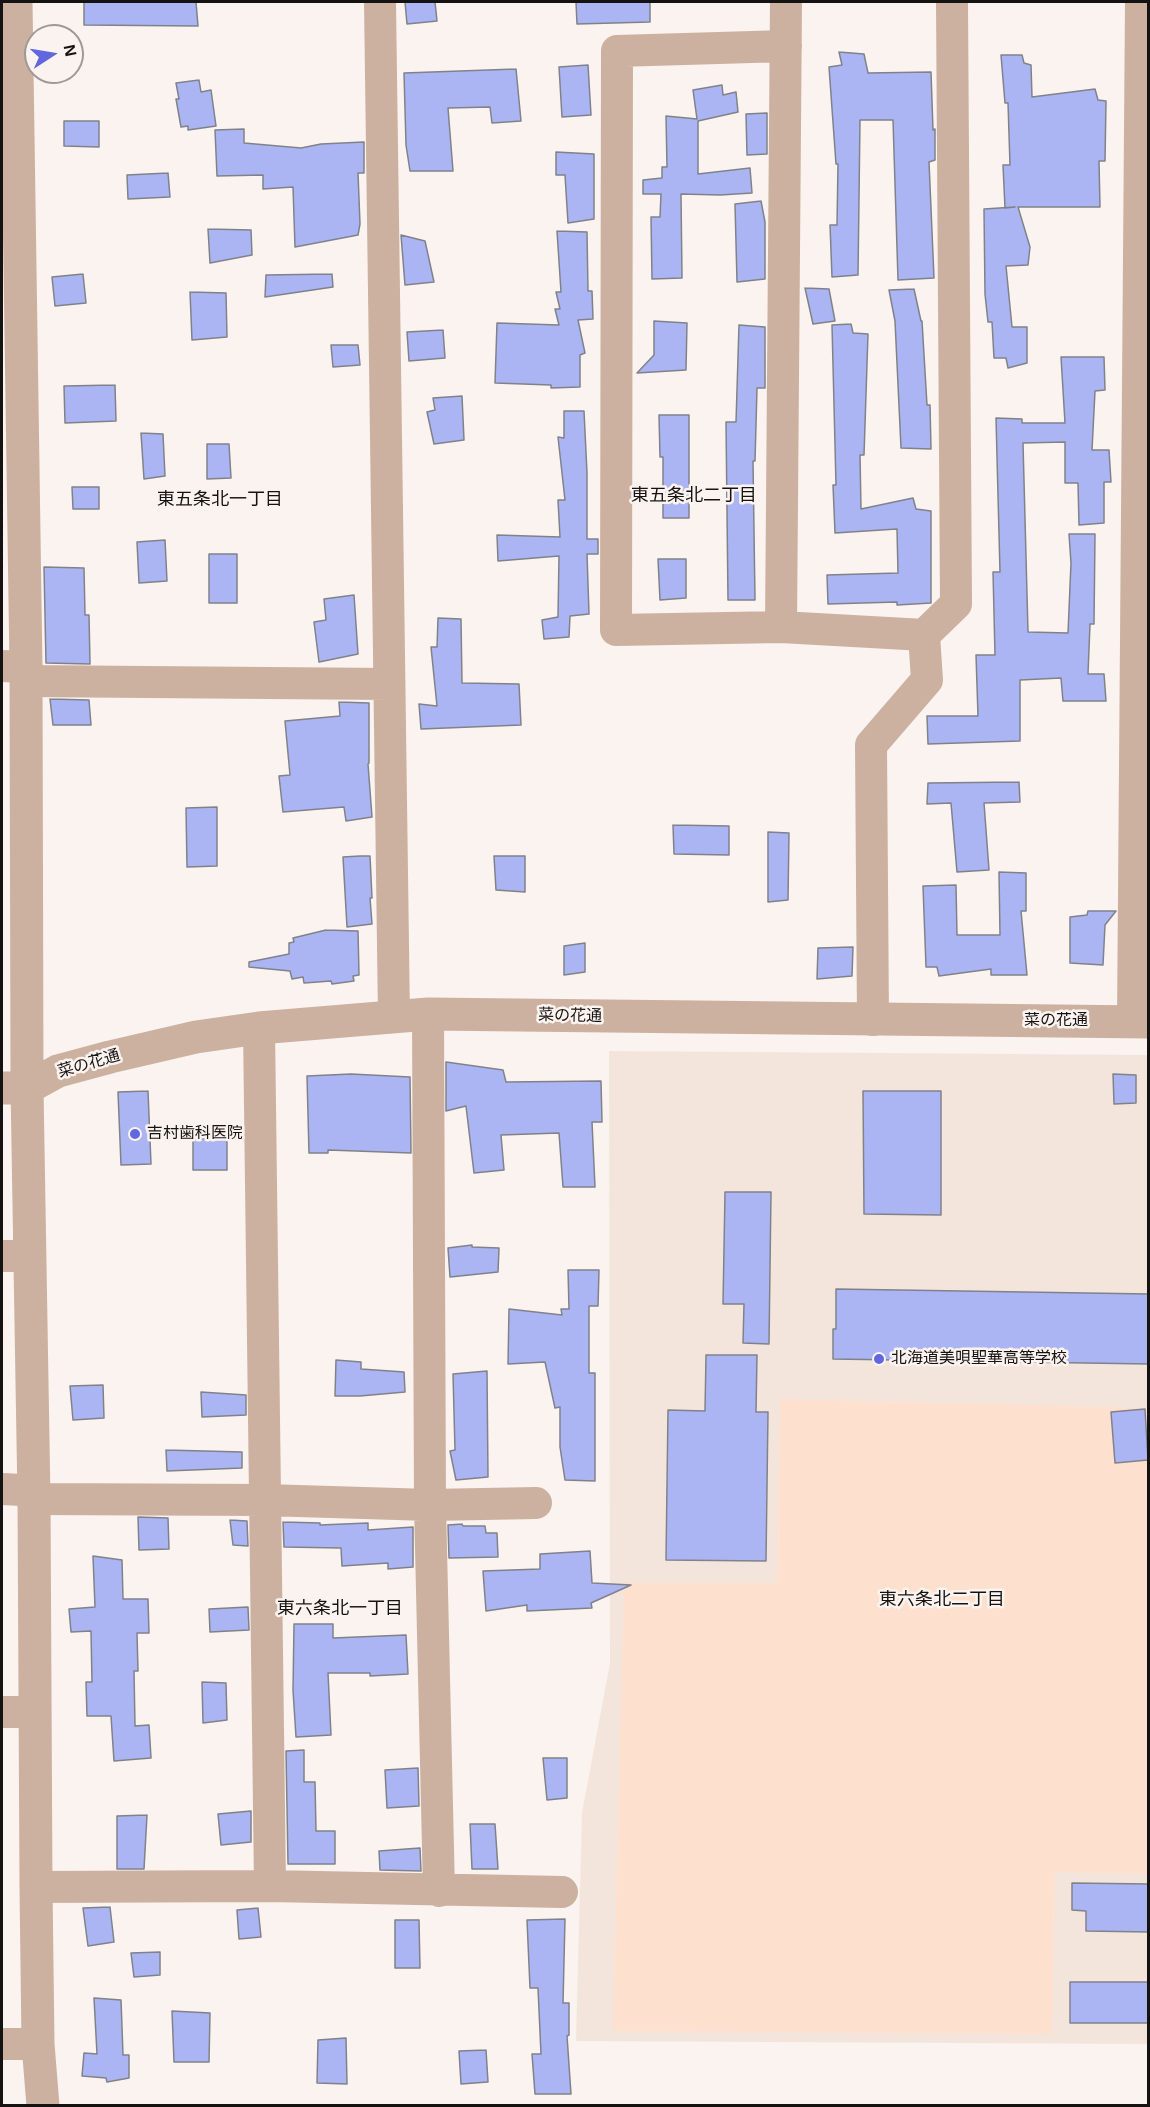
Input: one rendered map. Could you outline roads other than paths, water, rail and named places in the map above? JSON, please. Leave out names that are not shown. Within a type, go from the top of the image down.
[{"type":"street","points":[[16,2],[18,671],[14,1088],[15,1256],[34,1499],[38,2044],[43,2106]]},
{"type":"street","points":[[380,2],[394,1017]]},
{"type":"street","points":[[782,627],[786,2]]},
{"type":"street","points":[[786,46],[617,51],[616,630],[782,627],[924,636],[956,604],[952,2]]},
{"type":"street","points":[[1141,2],[1141,1022]]},
{"type":"street","points":[[873,1020],[871,744],[927,680],[924,636]]},
{"type":"street","points":[[18,671],[389,684]]},
{"type":"street","points":[[428,1014],[430,1505],[439,1891]]},
{"type":"street","name":"菜の花通","points":[[14,1088],[58,1071],[196,1037],[259,1028],[428,1014],[1141,1022]]},
{"type":"street","points":[[259,1028],[270,1886]]},
{"type":"street","points":[[2,1489],[23,1490],[34,1499],[265,1500],[430,1505],[536,1503]]},
{"type":"street","points":[[2,1712],[34,1712]]},
{"type":"street","points":[[36,1887],[270,1886],[562,1892]]},
{"type":"street","points":[[2,2044],[38,2044]]},
{"type":"place","name":"吉村歯科医院","points":[[135,1134]]},
{"type":"place","name":"北海道美唄聖華高等学校","points":[[879,1359]]},
{"type":"district","name":"東五条北二丁目","points":[[694,496]]},
{"type":"district","name":"東五条北一丁目","points":[[220,500]]},
{"type":"district","name":"東六条北二丁目","points":[[942,1600]]},
{"type":"district","name":"東六条北一丁目","points":[[340,1609]]}]
